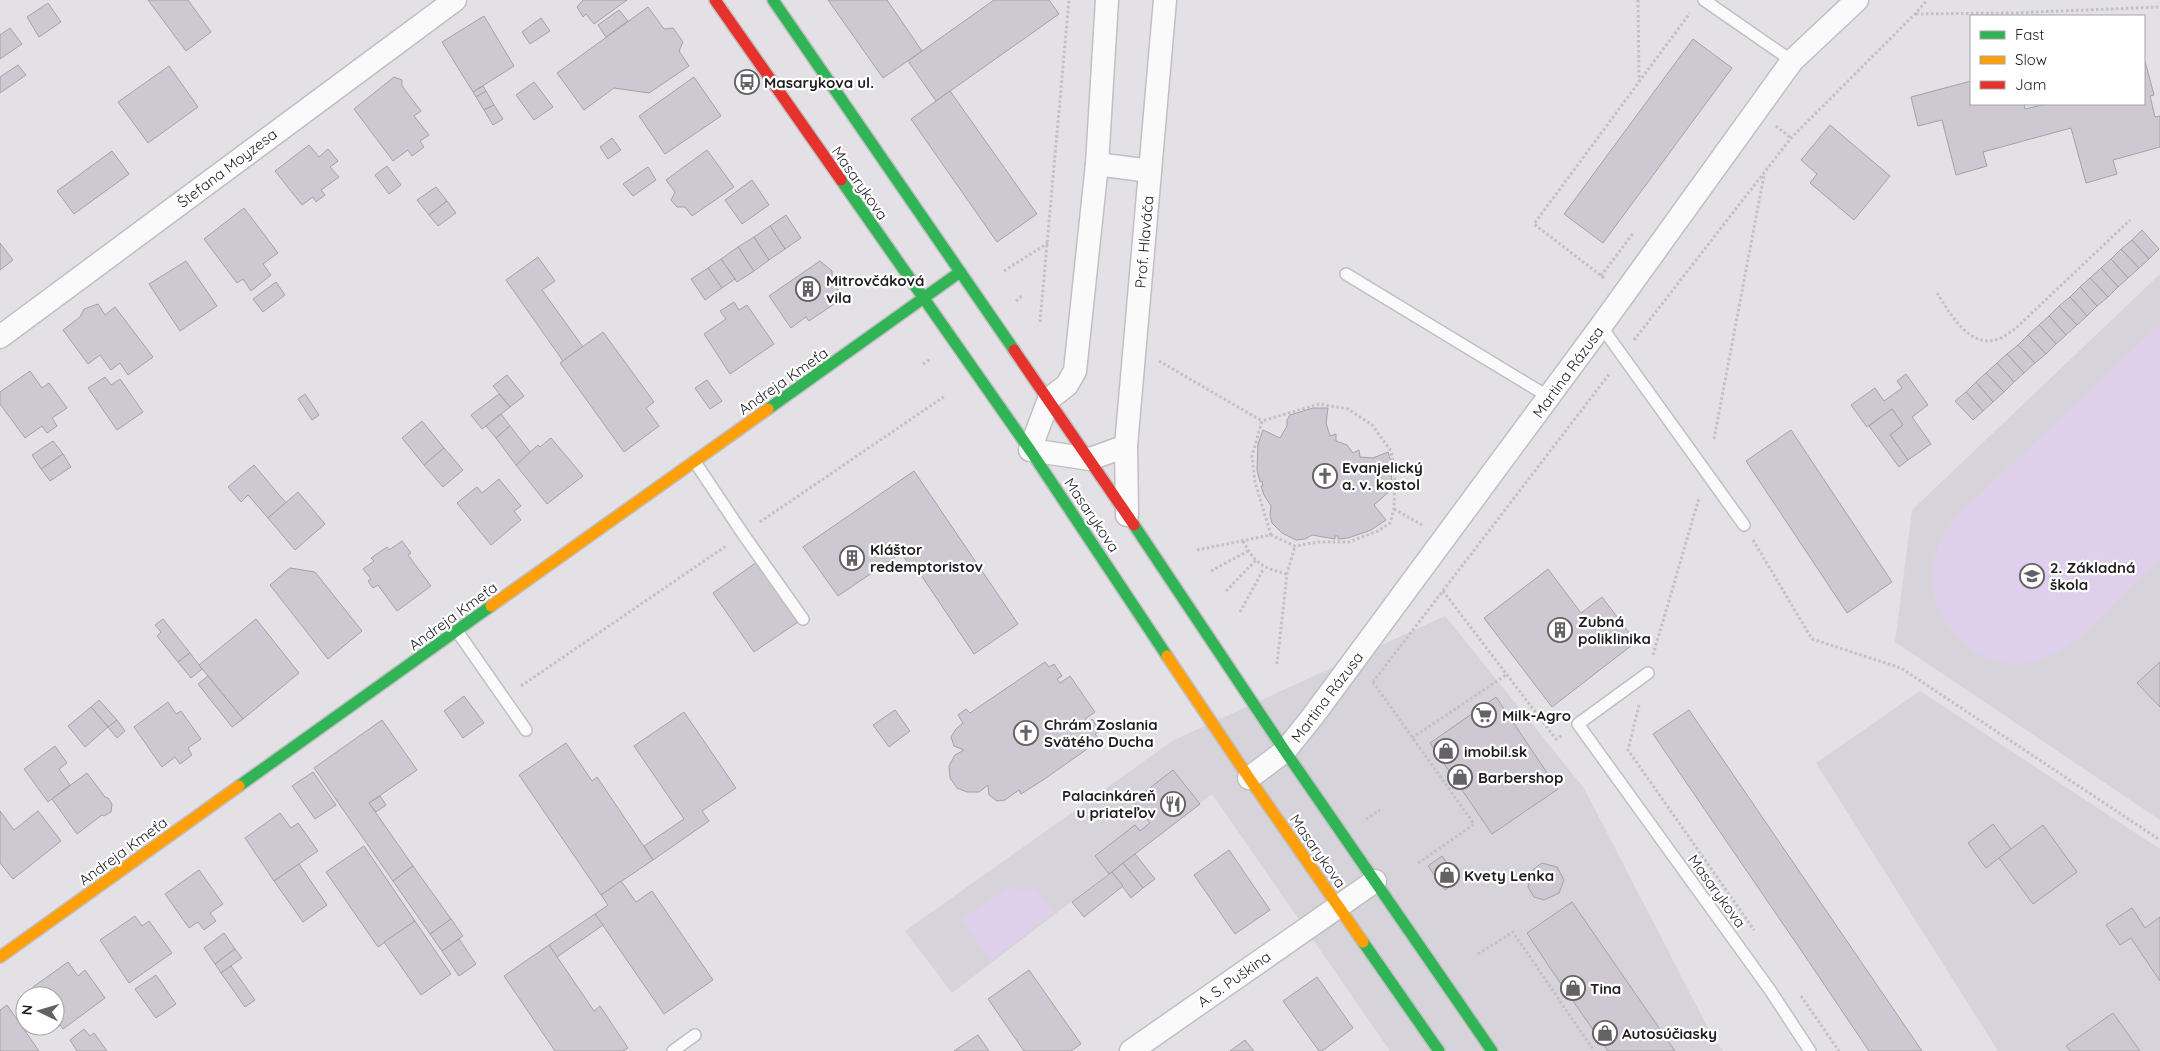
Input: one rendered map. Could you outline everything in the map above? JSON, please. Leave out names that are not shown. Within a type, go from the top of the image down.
[{"type":"main road","name":"Masarykova","points":[[715,0],[1030,450],[1249,778],[1438,1051]]},
{"type":"main road","name":"Masarykova","points":[[773,0],[1049,399],[1285,751],[1492,1051]]},
{"type":"main road","name":"Andreja Kmeťa","points":[[0,957],[924,300],[960,272]]},
{"type":"street","name":"Štefana Moyzesa","points":[[0,337],[454,0]]},
{"type":"street","points":[[1107,0],[1097,164],[1075,371],[1067,385],[1049,399],[1030,450],[1090,459],[1126,446]]},
{"type":"street","name":"Prof. Hlaváča","points":[[1127,515],[1126,446],[1165,0]]},
{"type":"street","name":"Martina Rázusa","points":[[1249,778],[1285,751],[1446,539],[1792,61],[1857,0]]},
{"type":"street","points":[[1097,164],[1150,170]]},
{"type":"street","name":"A. S. Puškina","points":[[1131,1051],[1375,882]]},
{"type":"lane","points":[[1704,0],[1792,61]]},
{"type":"lane","points":[[1346,274],[1550,397]]},
{"type":"lane","points":[[1601,326],[1744,525]]},
{"type":"lane","points":[[695,462],[803,619]]},
{"type":"lane","points":[[457,631],[526,730]]},
{"type":"lane","points":[[1578,724],[1648,673]]},
{"type":"lane","name":"Masarykova","points":[[1578,724],[1770,990],[1810,1051]]},
{"type":"lane","points":[[673,1051],[696,1035]]},
{"type":"path","points":[[1040,322],[1069,0]]},
{"type":"path","points":[[1638,0],[1639,82]]},
{"type":"path","points":[[1368,689],[1653,314],[1764,175],[1791,138],[1916,14],[1927,0]]},
{"type":"path","points":[[1625,293],[1534,224],[1693,7]]},
{"type":"path","points":[[1916,14],[2011,13],[2160,7]]},
{"type":"path","points":[[1714,439],[1764,175]]},
{"type":"path","points":[[1937,293],[1956,323],[1978,339],[1996,340],[2015,329],[2130,220]]},
{"type":"path","points":[[1004,271],[1048,243]]},
{"type":"path","points":[[1154,358],[1262,421],[1319,404],[1348,409],[1372,424],[1391,451],[1395,475],[1394,509],[1390,523],[1378,531],[1349,542],[1318,542],[1295,546],[1272,535],[1197,550]]},
{"type":"path","points":[[1262,421],[1252,456],[1255,482],[1272,535]]},
{"type":"path","points":[[1707,473],[1648,673],[1628,750],[1758,935]]},
{"type":"path","points":[[1744,525],[1812,639],[1900,668],[2160,840]]},
{"type":"path","points":[[1243,541],[1248,550],[1264,568],[1287,574]]},
{"type":"path","points":[[1277,664],[1287,574],[1295,546]]},
{"type":"path","points":[[1211,571],[1248,550]]},
{"type":"path","points":[[1226,591],[1256,560]]},
{"type":"path","points":[[1240,612],[1264,568]]},
{"type":"path","points":[[1443,590],[1556,739],[1578,724]]},
{"type":"path","points":[[1412,738],[1506,675]]},
{"type":"path","points":[[1373,682],[1474,824],[1417,864]]},
{"type":"path","points":[[1365,820],[1380,810]]},
{"type":"path","points":[[1478,954],[1513,932],[1594,1051]]},
{"type":"path","points":[[1798,992],[1839,1051]]},
{"type":"shaded area","name":"2. Základná škola","points":[[2160,274],[2160,820],[1895,642],[1912,510]]},
{"type":"shaded area","points":[[2160,324],[2160,558],[2069,646],[2038,660],[2018,664],[1998,661],[1980,654],[1964,643],[1950,628],[1940,611],[1934,592],[1933,565],[1946,532],[1953,520]]},
{"type":"shaded area","points":[[1445,616],[1584,788],[1709,1030],[1723,1051],[1390,1051],[1212,794],[952,993],[905,931],[1174,740]]},
{"type":"shaded area","points":[[1920,691],[2160,849],[2160,1051],[1998,1051],[1816,763]]},
{"type":"shaded area","points":[[1006,888],[1031,890],[1035,888],[1053,912],[991,961],[962,920]]},
{"type":"building","points":[[148,0],[188,0],[211,32],[186,51]]},
{"type":"building","points":[[583,0],[627,0],[594,24],[586,14],[583,17],[577,7]]},
{"type":"building","points":[[828,0],[887,0],[922,51],[883,78]]},
{"type":"building","points":[[994,0],[1049,0],[1059,14],[936,101],[908,61]]},
{"type":"building","points":[[48,3],[61,22],[39,37],[27,17]]},
{"type":"building","points":[[648,7],[664,29],[673,28],[683,42],[679,51],[689,66],[649,93],[614,88],[584,110],[557,73]]},
{"type":"building","points":[[619,10],[628,21],[606,37],[598,25]]},
{"type":"building","points":[[484,16],[514,66],[473,92],[442,42]]},
{"type":"building","points":[[541,18],[550,31],[530,44],[522,32]]},
{"type":"building","points":[[10,28],[22,44],[0,59],[0,35]]},
{"type":"building","points":[[1693,39],[1732,68],[1603,243],[1564,214]]},
{"type":"building","points":[[2145,61],[2154,95],[2150,96],[2155,117],[2160,116],[2160,147],[2113,160],[2117,174],[2086,183],[2071,128],[1983,152],[1987,166],[1956,175],[1942,120],[1918,126],[1911,97],[1970,81],[1970,105],[2024,105],[2025,109],[2042,105],[2145,105]]},
{"type":"building","points":[[18,65],[26,75],[0,93],[0,77]]},
{"type":"building","points":[[169,66],[198,107],[148,143],[118,102]]},
{"type":"building","points":[[394,77],[402,80],[402,86],[421,111],[414,116],[429,135],[420,141],[424,147],[412,156],[408,150],[393,161],[354,109]]},
{"type":"building","points":[[694,77],[721,116],[665,154],[639,116]]},
{"type":"building","points":[[534,82],[553,107],[534,120],[516,95]]},
{"type":"building","points":[[483,86],[486,91],[476,97],[473,92]]},
{"type":"building","points":[[486,91],[494,105],[484,110],[476,97]]},
{"type":"building","points":[[950,91],[1037,214],[997,242],[911,119]]},
{"type":"building","points":[[494,105],[503,119],[493,125],[484,110]]},
{"type":"building","points":[[1830,125],[1890,176],[1854,220],[1810,183],[1817,174],[1801,160]]},
{"type":"building","points":[[612,138],[621,150],[608,159],[600,147]]},
{"type":"building","points":[[309,145],[319,157],[328,149],[338,161],[330,167],[339,177],[321,190],[325,195],[316,202],[313,197],[302,205],[275,171]]},
{"type":"building","points":[[707,150],[734,187],[692,216],[685,207],[677,207],[671,200],[675,192],[666,180]]},
{"type":"building","points":[[112,151],[129,174],[74,214],[57,191]]},
{"type":"building","points":[[387,166],[401,185],[389,194],[375,175]]},
{"type":"building","points":[[648,167],[656,180],[633,196],[623,184]]},
{"type":"building","points":[[752,180],[769,205],[742,224],[725,200]]},
{"type":"building","points":[[436,187],[447,201],[429,215],[417,200]]},
{"type":"building","points":[[447,201],[456,213],[438,226],[429,215]]},
{"type":"building","points":[[244,208],[278,253],[263,264],[271,275],[251,291],[243,279],[237,283],[204,239]]},
{"type":"building","points":[[786,215],[801,238],[785,249],[770,226]]},
{"type":"building","points":[[770,226],[785,249],[769,260],[754,237]]},
{"type":"building","points":[[2142,230],[2159,249],[2149,259],[2132,240]]},
{"type":"building","points":[[754,237],[769,260],[754,271],[738,247]]},
{"type":"building","points":[[2132,240],[2149,259],[2139,268],[2121,249]]},
{"type":"building","points":[[0,243],[13,260],[0,270]]},
{"type":"building","points":[[738,247],[754,271],[737,282],[721,259]]},
{"type":"building","points":[[2121,249],[2139,268],[2128,278],[2111,259]]},
{"type":"building","points":[[538,257],[555,281],[542,290],[583,347],[563,361],[506,280]]},
{"type":"building","points":[[721,259],[735,279],[722,288],[708,268]]},
{"type":"building","points":[[2111,259],[2128,278],[2118,287],[2101,268]]},
{"type":"building","points":[[186,261],[217,306],[180,331],[149,284]]},
{"type":"building","name":"Mitrovčáková vila","points":[[820,261],[832,271],[832,281],[843,298],[809,321],[806,317],[791,328],[769,296]]},
{"type":"building","points":[[708,268],[722,288],[705,300],[691,279]]},
{"type":"building","points":[[2101,268],[2118,287],[2108,297],[2090,278]]},
{"type":"building","points":[[2090,278],[2108,297],[2097,306],[2080,287]]},
{"type":"building","points":[[276,282],[285,295],[263,312],[253,299]]},
{"type":"building","points":[[2080,287],[2097,306],[2087,316],[2070,297]]},
{"type":"building","points":[[2070,297],[2087,316],[2077,325],[2059,306]]},
{"type":"building","points":[[734,302],[739,310],[747,305],[774,344],[730,374],[704,334],[726,319],[720,311]]},
{"type":"building","points":[[98,304],[105,315],[115,307],[153,357],[128,375],[120,363],[111,370],[100,355],[88,364],[63,330],[80,317],[84,309]]},
{"type":"building","points":[[2059,306],[2077,325],[2066,335],[2049,316]]},
{"type":"building","points":[[2049,316],[2066,335],[2056,344],[2039,325]]},
{"type":"building","points":[[2039,325],[2056,344],[2046,354],[2028,335]]},
{"type":"building","points":[[603,332],[654,402],[646,408],[659,426],[624,452],[560,363]]},
{"type":"building","points":[[2028,335],[2046,354],[2035,363],[2018,345]]},
{"type":"building","points":[[2018,345],[2035,363],[2024,373],[2007,354]]},
{"type":"building","points":[[2007,354],[2024,373],[2014,382],[1997,363]]},
{"type":"building","points":[[1997,363],[2014,382],[2004,392],[1986,373]]},
{"type":"building","points":[[30,371],[42,388],[49,383],[67,408],[52,418],[57,426],[47,433],[42,426],[25,438],[0,404],[0,392]]},
{"type":"building","points":[[1986,373],[2004,392],[1993,402],[1976,382]]},
{"type":"building","points":[[1906,374],[1928,405],[1912,417],[1931,444],[1908,460],[1890,435],[1903,425],[1892,409],[1867,427],[1851,405],[1875,388],[1884,401],[1902,388],[1897,381]]},
{"type":"building","points":[[507,375],[524,396],[510,407],[493,386]]},
{"type":"building","points":[[105,377],[111,385],[120,379],[143,412],[117,430],[88,388]]},
{"type":"building","points":[[707,380],[722,401],[710,409],[695,388]]},
{"type":"building","points":[[1976,382],[1993,402],[1983,411],[1966,392]]},
{"type":"building","points":[[1966,392],[1983,411],[1973,420],[1955,401]]},
{"type":"building","points":[[305,394],[319,415],[312,420],[298,399]]},
{"type":"building","points":[[499,394],[510,407],[482,429],[471,415]]},
{"type":"building","name":"Evanjelický a. v. kostol","points":[[1313,408],[1328,408],[1326,423],[1330,436],[1336,434],[1336,441],[1347,445],[1353,453],[1359,450],[1360,457],[1373,458],[1388,452],[1391,462],[1392,489],[1374,505],[1386,520],[1371,530],[1348,538],[1338,539],[1338,536],[1335,536],[1335,539],[1312,535],[1305,539],[1296,540],[1282,533],[1272,523],[1270,515],[1271,506],[1264,495],[1261,486],[1263,486],[1262,481],[1260,482],[1257,470],[1258,444],[1263,430],[1280,438],[1287,426],[1287,420],[1290,415]]},
{"type":"building","points":[[1892,409],[1903,425],[1890,435],[1908,460],[1899,467],[1869,426]]},
{"type":"building","points":[[501,414],[510,426],[496,438],[486,426]]},
{"type":"building","points":[[422,421],[444,448],[424,465],[402,438]]},
{"type":"building","points":[[510,426],[531,453],[516,465],[496,438]]},
{"type":"building","points":[[1791,430],[1892,582],[1847,613],[1746,461]]},
{"type":"building","points":[[551,438],[583,476],[547,504],[516,465],[538,445],[540,447]]},
{"type":"building","points":[[53,441],[63,454],[41,469],[32,455]]},
{"type":"building","points":[[444,448],[463,470],[443,487],[424,465]]},
{"type":"building","points":[[63,454],[71,467],[50,481],[41,469]]},
{"type":"building","points":[[254,465],[286,503],[268,518],[248,495],[241,502],[228,487]]},
{"type":"building","name":"Kláštor redemptoristov","points":[[914,471],[1018,624],[974,654],[913,563],[910,566],[901,553],[838,596],[803,547]]},
{"type":"building","points":[[499,479],[521,506],[514,511],[521,520],[491,545],[457,503],[477,487],[482,493]]},
{"type":"building","points":[[298,492],[325,524],[295,550],[268,518]]},
{"type":"building","points":[[402,541],[411,553],[408,555],[431,586],[397,611],[378,585],[373,588],[368,581],[371,579],[363,569],[374,561],[371,558],[387,547],[389,550]]},
{"type":"building","points":[[757,562],[798,622],[754,652],[713,593]]},
{"type":"building","points":[[290,568],[315,572],[362,631],[328,659],[270,585]]},
{"type":"building","name":"Zubná poliklinika","points":[[1548,569],[1581,613],[1602,597],[1636,642],[1552,707],[1484,618]]},
{"type":"building","points":[[163,619],[190,653],[178,662],[157,636],[161,632],[155,625]]},
{"type":"building","points":[[256,619],[299,673],[243,719],[199,665]]},
{"type":"building","points":[[190,653],[202,669],[191,678],[178,662]]},
{"type":"building","name":"Chrám Zoslania Svätého Ducha","points":[[1045,662],[1049,667],[1054,664],[1062,676],[1057,679],[1060,683],[1070,676],[1095,712],[1085,719],[1088,723],[1092,719],[1100,731],[1095,734],[1100,740],[1021,794],[1019,790],[1005,800],[997,801],[989,795],[988,785],[979,792],[967,792],[957,788],[950,778],[949,766],[955,755],[964,750],[954,746],[951,737],[963,723],[958,715],[966,709],[970,713]]},
{"type":"building","points":[[2160,662],[2160,707],[2137,683]]},
{"type":"building","points":[[208,676],[243,719],[232,727],[198,684]]},
{"type":"building","points":[[464,696],[484,723],[463,738],[444,711]]},
{"type":"building","points":[[1496,697],[1558,789],[1492,834],[1430,743]]},
{"type":"building","points":[[99,700],[117,720],[108,727],[91,707]]},
{"type":"building","points":[[168,702],[176,714],[181,711],[201,739],[188,748],[192,755],[180,764],[175,757],[162,767],[134,727]]},
{"type":"building","points":[[91,707],[108,727],[85,747],[68,726]]},
{"type":"building","points":[[895,710],[910,731],[889,747],[873,725]]},
{"type":"building","points":[[1689,710],[1922,1051],[1869,1051],[1653,734]]},
{"type":"building","points":[[684,712],[736,788],[702,811],[709,821],[653,860],[644,846],[684,819],[634,746]]},
{"type":"building","points":[[117,720],[125,731],[117,738],[108,727]]},
{"type":"building","points":[[382,720],[417,770],[369,803],[413,866],[393,881],[314,768]]},
{"type":"building","points":[[566,743],[592,781],[597,777],[653,860],[601,895],[519,775]]},
{"type":"building","points":[[55,746],[67,763],[59,769],[70,785],[48,802],[24,769]]},
{"type":"building","points":[[1173,770],[1200,804],[1109,874],[1095,856],[1135,825],[1140,831],[1150,823],[1133,801]]},
{"type":"building","points":[[313,772],[336,805],[315,819],[292,786]]},
{"type":"building","points":[[87,773],[112,804],[111,812],[104,816],[102,815],[77,834],[52,799]]},
{"type":"building","points":[[380,796],[386,805],[376,812],[369,803]]},
{"type":"building","points":[[0,811],[14,830],[38,811],[61,841],[13,879],[0,863]]},
{"type":"building","points":[[280,813],[291,828],[298,823],[318,851],[274,881],[245,838]]},
{"type":"building","points":[[1993,824],[2011,849],[1986,868],[1968,843]]},
{"type":"building","points":[[2043,825],[2077,872],[2033,904],[1999,858]]},
{"type":"building","points":[[364,846],[415,921],[378,947],[326,872]]},
{"type":"building","points":[[1229,850],[1270,910],[1235,934],[1194,875]]},
{"type":"building","points":[[1135,854],[1155,879],[1143,888],[1123,863]]},
{"type":"building","points":[[1442,856],[1459,880],[1445,890],[1428,866]]},
{"type":"building","points":[[1123,863],[1143,888],[1131,898],[1112,872]]},
{"type":"building","points":[[1542,863],[1557,867],[1564,880],[1559,893],[1544,900],[1534,897],[1528,887],[1531,871]]},
{"type":"building","points":[[299,864],[327,905],[303,922],[274,881]]},
{"type":"building","points":[[413,866],[451,919],[430,934],[393,881]]},
{"type":"building","points":[[199,870],[223,904],[210,913],[216,921],[204,930],[198,922],[189,928],[165,894]]},
{"type":"building","points":[[1112,872],[1123,886],[1084,917],[1072,902]]},
{"type":"building","points":[[621,881],[636,902],[652,891],[713,980],[664,1014],[595,914],[608,905],[601,895]]},
{"type":"building","points":[[1572,902],[1675,1051],[1608,1051],[1550,968],[1527,933]]},
{"type":"building","points":[[2132,908],[2145,928],[2160,917],[2160,981],[2131,938],[2120,945],[2106,925]]},
{"type":"building","points":[[595,914],[603,925],[557,957],[549,945]]},
{"type":"building","points":[[135,916],[142,926],[149,921],[172,953],[129,983],[100,940]]},
{"type":"building","points":[[451,919],[463,936],[442,951],[430,934]]},
{"type":"building","points":[[415,921],[451,974],[421,995],[384,942]]},
{"type":"building","points":[[224,933],[235,949],[215,964],[204,948]]},
{"type":"building","points":[[459,939],[476,964],[459,976],[442,951]]},
{"type":"building","points":[[549,945],[594,1011],[600,1006],[628,1048],[623,1051],[555,1051],[504,976]]},
{"type":"building","points":[[235,949],[242,958],[221,973],[215,964]]},
{"type":"building","points":[[68,962],[78,976],[85,970],[105,998],[65,1028],[65,986],[34,986]]},
{"type":"building","points":[[231,966],[255,1000],[245,1007],[221,973]]},
{"type":"building","points":[[1029,970],[1081,1044],[1071,1051],[1024,1051],[988,999]]},
{"type":"building","points":[[156,975],[176,1004],[156,1018],[135,989]]},
{"type":"building","points":[[1317,977],[1353,1028],[1322,1051],[1319,1051],[1283,1001]]},
{"type":"building","points":[[7,1005],[15,1016],[15,1036],[29,1036],[39,1051],[0,1051],[0,1010]]},
{"type":"building","points":[[2113,1013],[2140,1051],[2070,1051],[2066,1046]]},
{"type":"building","points":[[84,1029],[90,1036],[94,1033],[107,1051],[77,1051],[70,1040]]},
{"type":"building","points":[[978,1035],[989,1051],[954,1051]]},
{"type":"building","points":[[1245,1040],[1254,1051],[1230,1051]]},
{"type":"traffic: fast","points":[[773,0],[1014,350]]},
{"type":"traffic: fast","points":[[841,180],[1030,450],[1167,656]]},
{"type":"traffic: fast","points":[[768,409],[960,272]]},
{"type":"traffic: fast","points":[[1134,525],[1285,751],[1492,1051]]},
{"type":"traffic: fast","points":[[239,786],[491,606]]},
{"type":"traffic: fast","points":[[1363,942],[1439,1051]]},
{"type":"traffic: slow","points":[[491,606],[768,409]]},
{"type":"traffic: slow","points":[[1167,656],[1363,942]]},
{"type":"traffic: slow","points":[[0,957],[239,786]]},
{"type":"traffic: jam","points":[[715,0],[841,180]]},
{"type":"traffic: jam","points":[[1014,350],[1134,525]]},
{"type":"place","name":"Masarykova ul.","points":[[747,82]]},
{"type":"place","name":"Mitrovčáková vila","points":[[808,289]]},
{"type":"place","name":"Evanjelický a. v. kostol","points":[[1325,476]]},
{"type":"place","name":"Kláštor redemptoristov","points":[[852,558]]},
{"type":"place","name":"2. Základná škola","points":[[2032,576]]},
{"type":"place","name":"Zubná poliklinika","points":[[1560,630]]},
{"type":"place","name":"Milk-Agro","points":[[1484,715]]},
{"type":"place","name":"Chrám Zoslania Svätého Ducha","points":[[1026,733]]},
{"type":"place","name":"imobil.sk","points":[[1446,751]]},
{"type":"place","name":"Barbershop","points":[[1460,777]]},
{"type":"place","name":"Palacinkáreň u priateľov","points":[[1173,804]]},
{"type":"place","name":"Kvety Lenka","points":[[1447,875]]},
{"type":"place","name":"Tina","points":[[1573,988]]},
{"type":"place","name":"Autosúčiasky","points":[[1605,1033]]}]
